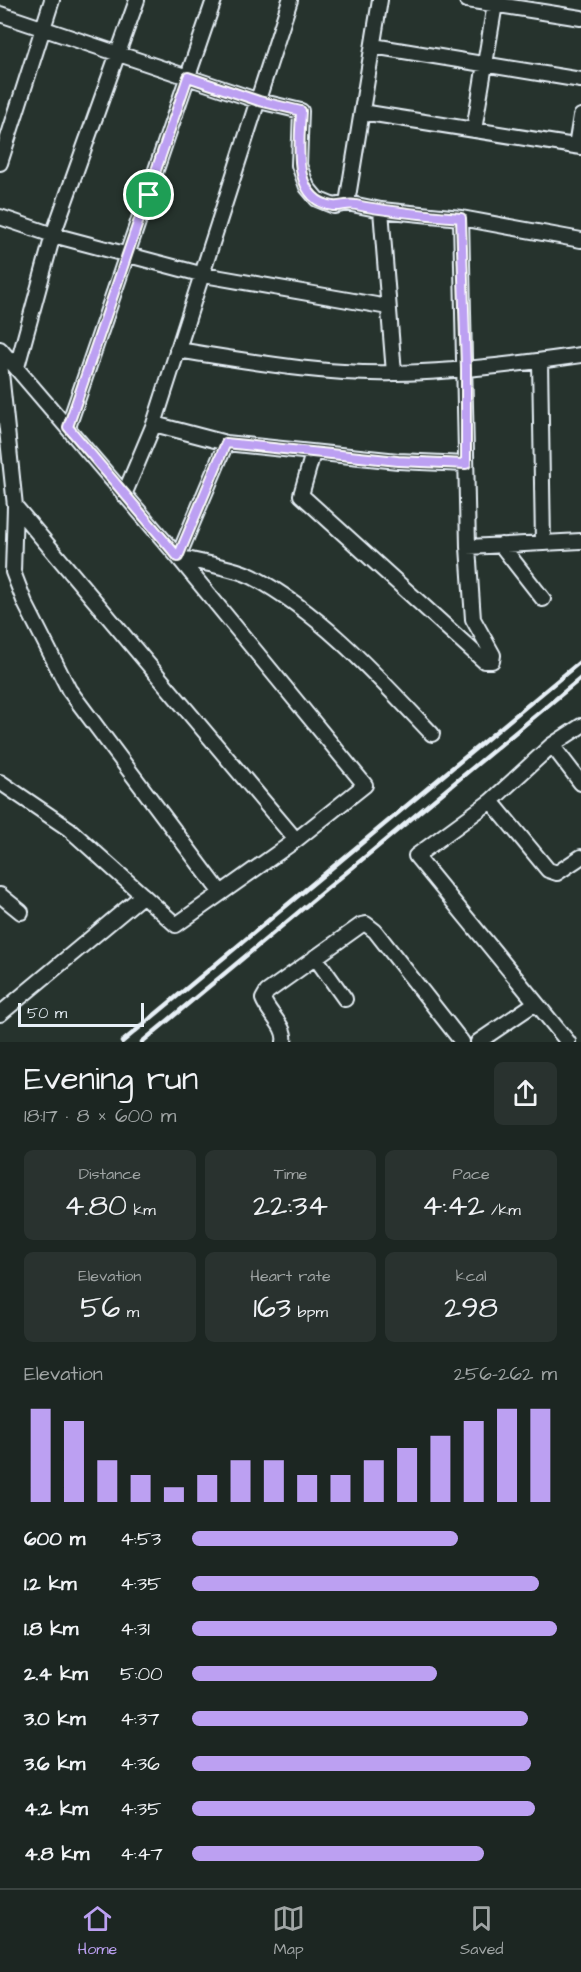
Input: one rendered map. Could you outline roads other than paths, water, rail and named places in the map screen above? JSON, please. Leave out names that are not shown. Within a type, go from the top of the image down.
[{"type":"street","points":[[0,163],[52,0]]},
{"type":"street","points":[[16,367],[53,235],[120,55],[137,0]]},
{"type":"street","points":[[68,427],[214,0]]},
{"type":"street","points":[[124,495],[154,424],[204,275],[290,0]]},
{"type":"street","points":[[347,203],[380,0]]},
{"type":"street","points":[[467,0],[581,18]]},
{"type":"street","points":[[474,130],[495,4]]},
{"type":"street","points":[[0,15],[259,101],[301,111],[299,165],[307,187],[317,199],[334,206],[347,203],[381,210],[461,218],[581,240]]},
{"type":"street","points":[[373,46],[581,80]]},
{"type":"street","points":[[362,112],[578,147],[581,116]]},
{"type":"street","points":[[381,210],[394,373]]},
{"type":"street","points":[[0,217],[53,235],[129,253],[204,275],[388,307]]},
{"type":"street","points":[[313,453],[301,495],[484,661],[490,662],[493,655],[473,619],[468,547],[466,368],[461,218]]},
{"type":"street","points":[[0,349],[178,557],[365,784],[296,840],[176,925],[69,829],[0,782]]},
{"type":"street","points":[[177,350],[296,369],[394,373],[540,361],[581,354]]},
{"type":"street","points":[[540,361],[543,543]]},
{"type":"street","points":[[0,363],[15,506],[13,572],[25,603],[69,690],[221,893]]},
{"type":"street","points":[[154,424],[226,443],[398,461],[466,464]]},
{"type":"street","points":[[178,557],[226,443]]},
{"type":"street","points":[[15,506],[296,840]]},
{"type":"street","points":[[468,547],[581,541]]},
{"type":"street","points":[[501,545],[543,599]]},
{"type":"street","points":[[178,557],[252,576],[314,619],[365,663],[432,734]]},
{"type":"street","points":[[568,1042],[534,1004],[416,856],[491,801],[552,745],[581,726]]},
{"type":"street","points":[[552,745],[581,783]]},
{"type":"street","points":[[491,801],[548,870],[556,873],[564,870],[581,857]]},
{"type":"street","points":[[0,895],[21,912]]},
{"type":"street","points":[[0,1014],[143,895]]},
{"type":"street","points":[[284,1042],[280,1025],[267,1009],[263,999],[267,992],[366,924],[462,1042]]},
{"type":"street","points":[[315,957],[345,999]]},
{"type":"street","points":[[478,1042],[534,1004]]},
{"type":"railway","points":[[122,1042],[581,661]]},
{"type":"railway","points":[[142,1042],[581,678]]}]
